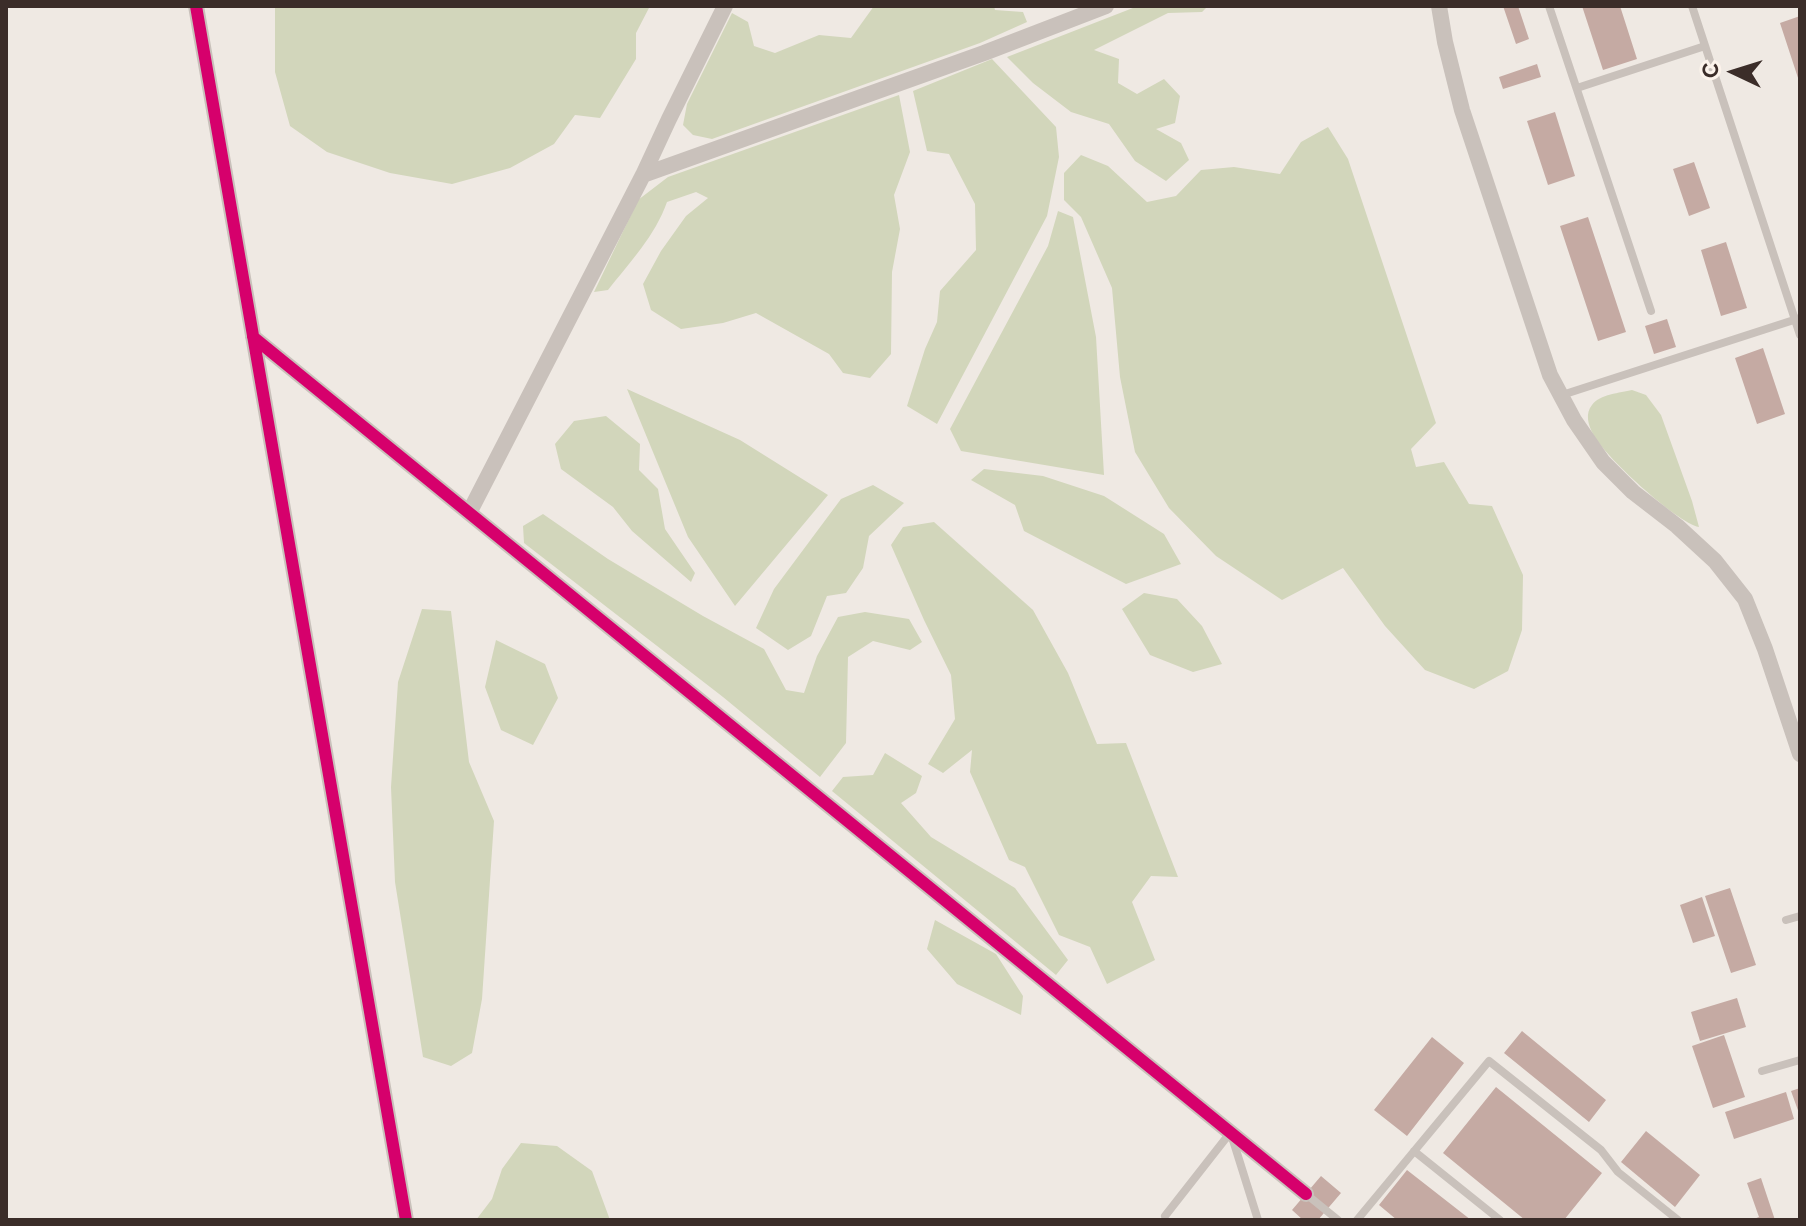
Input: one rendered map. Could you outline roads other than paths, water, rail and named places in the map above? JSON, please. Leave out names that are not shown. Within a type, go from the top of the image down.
[{"type":"street","points":[[196,6],[406,1220]]},
{"type":"street","points":[[469,513],[643,175],[725,6]]},
{"type":"street","points":[[643,175],[1106,6]]},
{"type":"street","points":[[1439,6],[1462,110],[1550,375],[1574,420],[1603,462],[1633,492],[1715,561],[1745,599],[1800,754]]},
{"type":"street","points":[[253,337],[1306,1194]]},
{"type":"lane","points":[[1549,6],[1651,311]]},
{"type":"lane","points":[[1692,6],[1798,319],[1800,335]]},
{"type":"lane","points":[[1577,88],[1705,46]]},
{"type":"lane","points":[[1561,396],[1798,319]]},
{"type":"lane","points":[[1786,920],[1800,916]]},
{"type":"lane","points":[[1762,1071],[1800,1060]]},
{"type":"lane","points":[[1357,1220],[1489,1061],[1601,1150],[1618,1172],[1678,1220]]},
{"type":"lane","points":[[1165,1216],[1230,1133]]},
{"type":"lane","points":[[1230,1133],[1258,1220]]},
{"type":"lane","points":[[1414,1151],[1500,1220]]},
{"type":"lane","points":[[1306,1194],[1338,1220]]}]
